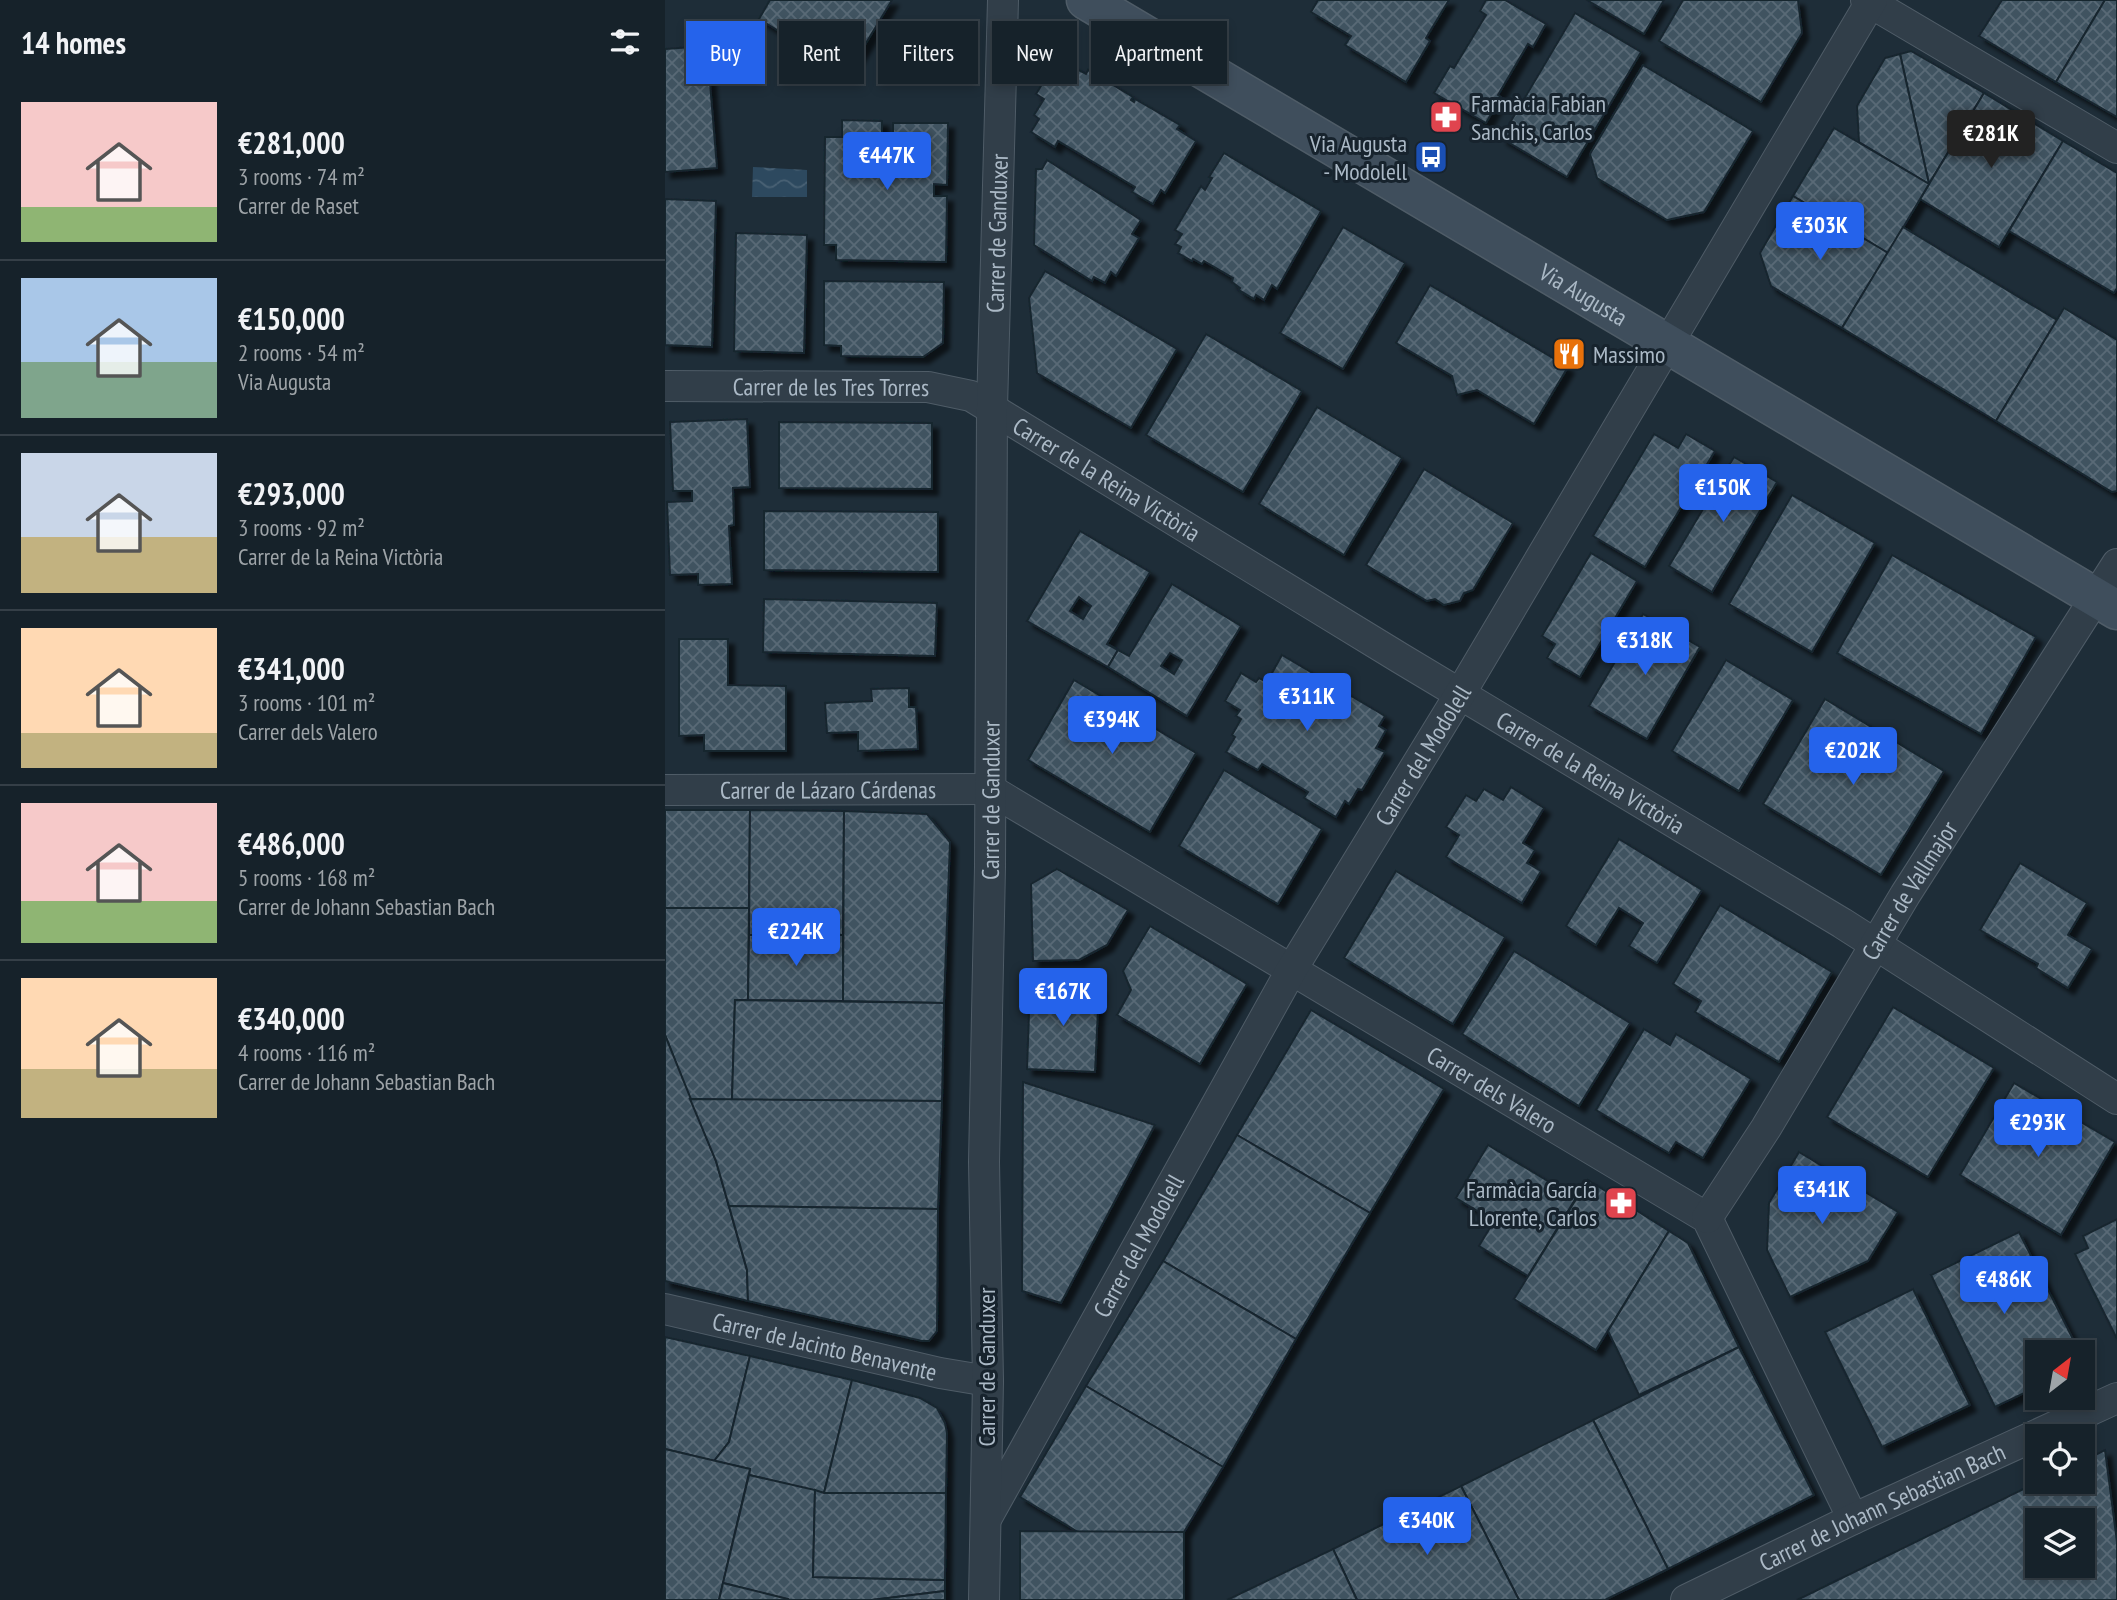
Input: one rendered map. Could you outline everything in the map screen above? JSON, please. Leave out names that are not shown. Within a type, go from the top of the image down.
[{"type":"main road","name":"Via Augusta","points":[[1086,0],[2107,604]]},
{"type":"street","name":"Carrer de Ganduxer","points":[[984,1600],[988,1381],[984,1162],[990,881],[992,408],[1003,0]]},
{"type":"street","name":"Carrer del Modolell","points":[[986,1519],[1292,969],[1461,694],[1870,1]]},
{"type":"street","points":[[1870,1],[2117,148]]},
{"type":"street","name":"Carrer de les Tres Torres","points":[[665,386],[928,387],[971,396],[992,408]]},
{"type":"street","name":"Carrer de la Reina Victòria","points":[[992,408],[1037,438],[1875,945],[2117,1099]]},
{"type":"street","name":"Carrer de Vallmajor","points":[[1707,1219],[1766,1128],[1875,945],[2107,604],[2117,564]]},
{"type":"street","name":"Carrer de Lázaro Cárdenas","points":[[665,790],[989,789]]},
{"type":"street","name":"Carrer dels Valero","points":[[989,789],[1035,819],[1292,969],[1707,1219]]},
{"type":"street","points":[[1707,1219],[1853,1519]]},
{"type":"street","name":"Carrer de Jacinto Benavente","points":[[665,1309],[940,1373],[988,1381]]},
{"type":"street","name":"Carrer de Johann Sebastian Bach","points":[[1686,1600],[1853,1519],[2117,1398]]},
{"type":"water","points":[[753,167],[807,170],[807,197],[752,197]]},
{"type":"building","points":[[770,0],[892,0],[864,46],[864,21],[779,21],[779,31],[759,19]]},
{"type":"building","points":[[1318,0],[1449,0],[1426,38],[1430,41],[1406,82],[1345,45],[1351,36],[1311,12]]},
{"type":"building","points":[[1486,0],[1505,0],[1546,24],[1533,47],[1528,44],[1498,95],[1501,97],[1486,123],[1434,93],[1450,66],[1454,68],[1486,15],[1480,11]]},
{"type":"building","points":[[1587,0],[1664,0],[1644,34]]},
{"type":"building","points":[[1683,0],[1798,0],[1802,33],[1761,102],[1659,41]]},
{"type":"building","points":[[2002,0],[2105,0],[2056,82],[1979,36]]},
{"type":"building","points":[[2105,0],[2117,0],[2117,117],[2056,82]]},
{"type":"building","points":[[1575,13],[1641,52],[1567,177],[1501,138]]},
{"type":"building","points":[[686,48],[686,84],[710,84],[717,168],[665,172],[665,49]]},
{"type":"building","points":[[1911,51],[1984,93],[1929,184],[1900,54]]},
{"type":"building","points":[[1900,54],[1929,184],[1859,142],[1857,106],[1885,58]]},
{"type":"building","points":[[1643,65],[1753,131],[1704,212],[1667,220],[1597,178],[1590,154]]},
{"type":"building","points":[[1077,69],[1086,74],[1088,70],[1091,72],[1091,84],[1111,84],[1133,97],[1131,100],[1134,102],[1135,99],[1180,125],[1177,129],[1196,141],[1165,193],[1161,190],[1153,204],[1132,192],[1135,187],[1058,141],[1055,147],[1031,132],[1039,119],[1034,115],[1044,99],[1036,94],[1042,84],[1077,84]]},
{"type":"building","points":[[1984,93],[2063,141],[1999,247],[1920,199]]},
{"type":"building","points":[[842,120],[882,121],[882,137],[893,137],[893,123],[948,123],[947,185],[934,184],[934,196],[947,196],[946,262],[836,260],[836,245],[824,245],[825,137],[842,137]]},
{"type":"building","points":[[1834,128],[1929,184],[1888,253],[1793,196]]},
{"type":"building","points":[[2063,141],[2117,173],[2117,288],[2114,293],[2009,231]]},
{"type":"building","points":[[1224,153],[1321,211],[1277,289],[1272,285],[1264,300],[1256,295],[1254,299],[1239,290],[1232,282],[1233,278],[1204,261],[1202,264],[1193,259],[1192,261],[1178,253],[1181,247],[1175,244],[1182,234],[1175,230],[1201,186],[1205,190],[1212,178],[1209,177]]},
{"type":"building","points":[[1047,160],[1141,220],[1132,234],[1139,238],[1116,276],[1111,272],[1105,283],[1094,277],[1092,281],[1034,245],[1036,169],[1042,169]]},
{"type":"building","points":[[1793,196],[1888,253],[1842,328],[1771,286],[1760,253]]},
{"type":"building","points":[[665,199],[716,201],[712,347],[665,345]]},
{"type":"building","points":[[1343,227],[1405,263],[1343,369],[1280,333]]},
{"type":"building","points":[[1903,227],[2057,320],[1996,421],[1842,328]]},
{"type":"building","points":[[736,233],[807,235],[804,353],[734,351]]},
{"type":"building","points":[[1045,271],[1177,349],[1131,428],[1037,373],[1029,298]]},
{"type":"building","points":[[824,281],[944,282],[943,343],[923,357],[841,356],[841,346],[824,345]]},
{"type":"building","points":[[1430,285],[1568,367],[1534,424],[1477,390],[1457,395],[1452,376],[1396,343]]},
{"type":"building","points":[[2064,308],[2117,340],[2117,491],[2112,492],[1996,421]]},
{"type":"building","points":[[1206,334],[1302,391],[1243,492],[1146,435]]},
{"type":"building","points":[[1317,407],[1402,458],[1344,555],[1259,504]]},
{"type":"building","points":[[747,419],[750,487],[733,488],[734,525],[729,526],[732,584],[698,585],[698,574],[670,575],[667,502],[692,501],[692,491],[673,491],[670,422]]},
{"type":"building","points":[[779,422],[932,423],[932,489],[779,488]]},
{"type":"building","points":[[1654,434],[1678,448],[1686,434],[1715,451],[1645,567],[1593,536]]},
{"type":"building","points":[[1734,457],[1777,482],[1712,592],[1669,566]]},
{"type":"building","points":[[1424,469],[1513,523],[1473,590],[1464,593],[1460,601],[1444,605],[1435,599],[1427,601],[1366,565]]},
{"type":"building","points":[[1792,495],[1875,543],[1812,652],[1729,604]]},
{"type":"building","points":[[764,511],[938,512],[938,572],[764,570]]},
{"type":"building","points":[[1080,531],[1150,572],[1107,644],[1118,650],[1108,667],[1027,621]],"holes":[[[1079,597],[1091,606],[1083,619],[1070,611]]]},
{"type":"building","points":[[1591,553],[1637,581],[1580,677],[1547,658],[1555,644],[1542,636]]},
{"type":"building","points":[[1892,555],[2036,637],[1981,734],[1837,653]]},
{"type":"building","points":[[1172,584],[1241,626],[1187,716],[1108,667],[1118,650],[1129,656]],"holes":[[[1170,653],[1182,660],[1174,674],[1161,666]]]},
{"type":"building","points":[[764,599],[937,603],[935,656],[763,652]]},
{"type":"building","points":[[1643,614],[1700,647],[1647,739],[1589,706]]},
{"type":"building","points":[[679,639],[728,639],[728,685],[786,686],[786,751],[704,751],[704,735],[679,736]]},
{"type":"building","points":[[1282,655],[1385,716],[1379,726],[1386,730],[1376,748],[1385,752],[1362,790],[1358,789],[1349,804],[1345,801],[1336,817],[1304,798],[1308,792],[1262,764],[1258,770],[1226,752],[1241,719],[1236,716],[1240,710],[1225,701],[1241,673],[1256,682],[1259,678],[1267,682]]},
{"type":"building","points":[[1726,660],[1793,700],[1739,791],[1672,751]]},
{"type":"building","points":[[1074,680],[1196,753],[1150,832],[1028,760]]},
{"type":"building","points":[[909,688],[909,707],[916,707],[918,749],[858,751],[858,732],[827,733],[825,703],[872,701],[871,689]]},
{"type":"building","points":[[1825,699],[1944,771],[1881,875],[1763,804]]},
{"type":"building","points":[[1224,770],[1322,829],[1278,904],[1179,846]]},
{"type":"building","points":[[1511,787],[1544,808],[1523,843],[1535,850],[1527,863],[1541,871],[1522,903],[1446,857],[1459,835],[1446,827],[1466,795],[1476,801],[1484,789],[1503,800]]},
{"type":"building","points":[[665,810],[750,810],[749,908],[665,908]]},
{"type":"building","points":[[750,810],[844,811],[843,935],[749,935]]},
{"type":"building","points":[[844,811],[927,814],[950,842],[944,1003],[843,1001]]},
{"type":"building","points":[[1619,839],[1702,890],[1657,963],[1629,946],[1643,923],[1619,908],[1596,945],[1566,926]]},
{"type":"building","points":[[2020,863],[2087,903],[2068,935],[2092,949],[2068,988],[2036,968],[2038,964],[1980,930]]},
{"type":"building","points":[[1057,869],[1128,910],[1107,945],[1079,960],[1033,961],[1031,884]]},
{"type":"building","points":[[1396,871],[1505,937],[1453,1024],[1344,958]]},
{"type":"building","points":[[1720,905],[1832,972],[1779,1062],[1695,1012],[1701,1001],[1673,984]]},
{"type":"building","points":[[665,908],[749,908],[748,1000],[735,1000],[732,1100],[690,1099],[665,1035]]},
{"type":"building","points":[[1150,926],[1247,984],[1200,1064],[1117,1015],[1131,990],[1123,971]]},
{"type":"building","points":[[749,935],[843,935],[843,1001],[748,1000]]},
{"type":"building","points":[[1514,951],[1630,1023],[1579,1106],[1462,1034]]},
{"type":"building","points":[[1030,985],[1099,988],[1095,1072],[1027,1069]]},
{"type":"building","points":[[735,1000],[944,1003],[942,1101],[732,1100]]},
{"type":"building","points":[[1893,1007],[1994,1068],[1928,1177],[1827,1117]]},
{"type":"building","points":[[1311,1010],[1444,1089],[1370,1213],[1237,1135]]},
{"type":"building","points":[[1644,1029],[1670,1045],[1676,1034],[1751,1079],[1703,1158],[1676,1142],[1669,1153],[1596,1110]]},
{"type":"building","points":[[665,1035],[716,1161],[747,1270],[748,1301],[665,1281]]},
{"type":"building","points":[[1023,1082],[1155,1125],[1061,1303],[1022,1291]]},
{"type":"building","points":[[2014,1083],[2115,1142],[2061,1235],[1960,1175]]},
{"type":"building","points":[[690,1099],[942,1101],[938,1209],[729,1206],[716,1161]]},
{"type":"building","points":[[1237,1135],[1370,1213],[1296,1339],[1163,1261]]},
{"type":"building","points":[[1488,1145],[1576,1198],[1528,1276],[1479,1246],[1494,1221],[1456,1198]]},
{"type":"building","points":[[1799,1152],[1898,1212],[1868,1261],[1790,1297],[1767,1250],[1769,1203]]},
{"type":"building","points":[[1588,1180],[1669,1231],[1596,1350],[1514,1299]]},
{"type":"building","points":[[729,1206],[938,1209],[937,1331],[929,1341],[922,1341],[748,1301],[747,1270]]},
{"type":"building","points":[[2117,1219],[2117,1339],[2075,1254],[2088,1248],[2083,1236]]},
{"type":"building","points":[[1669,1231],[1688,1243],[1739,1347],[1639,1395],[1608,1331]]},
{"type":"building","points":[[2019,1232],[2073,1340],[2025,1340],[2025,1393],[1995,1407],[1931,1275]]},
{"type":"building","points":[[1163,1261],[1296,1339],[1223,1467],[1086,1386]]},
{"type":"building","points":[[1913,1289],[1970,1405],[1882,1447],[1825,1332]]},
{"type":"building","points":[[665,1337],[750,1356],[729,1442],[714,1461],[665,1449]]},
{"type":"building","points":[[1739,1347],[1814,1495],[1668,1569],[1593,1420]]},
{"type":"building","points":[[750,1356],[852,1380],[824,1493],[749,1475],[750,1469],[714,1461],[729,1442]]},
{"type":"building","points":[[852,1380],[920,1398],[937,1408],[947,1433],[946,1493],[824,1493]]},
{"type":"building","points":[[1086,1386],[1223,1467],[1184,1532],[1078,1532],[1020,1497]]},
{"type":"building","points":[[1593,1420],[1668,1569],[1605,1600],[1519,1600],[1461,1486]]},
{"type":"building","points":[[665,1449],[750,1469],[719,1600],[665,1600]]},
{"type":"building","points":[[2105,1450],[2117,1542],[2117,1600],[1797,1600],[2025,1488],[2025,1494],[2095,1494],[2095,1455]]},
{"type":"building","points":[[749,1475],[815,1490],[813,1577],[945,1580],[945,1591],[872,1600],[790,1600],[723,1583]]},
{"type":"building","points":[[1461,1486],[1519,1600],[1357,1600],[1333,1549]]},
{"type":"building","points":[[815,1490],[824,1493],[946,1493],[945,1580],[813,1577]]},
{"type":"building","points":[[1020,1531],[1184,1532],[1184,1600],[1020,1600]]},
{"type":"building","points":[[1333,1549],[1357,1600],[1227,1600]]},
{"type":"building","points":[[723,1583],[788,1599],[788,1600],[719,1600]]},
{"type":"building","points":[[945,1591],[945,1600],[872,1600]]},
{"type":"place","name":"Farmàcia Fabian Sanchis, Carlos","points":[[1446,117]]},
{"type":"place","name":"Via Augusta - Modolell","points":[[1431,157]]},
{"type":"place","name":"Massimo","points":[[1569,354]]},
{"type":"place","name":"Farmàcia García Llorente, Carlos","points":[[1621,1203]]}]
